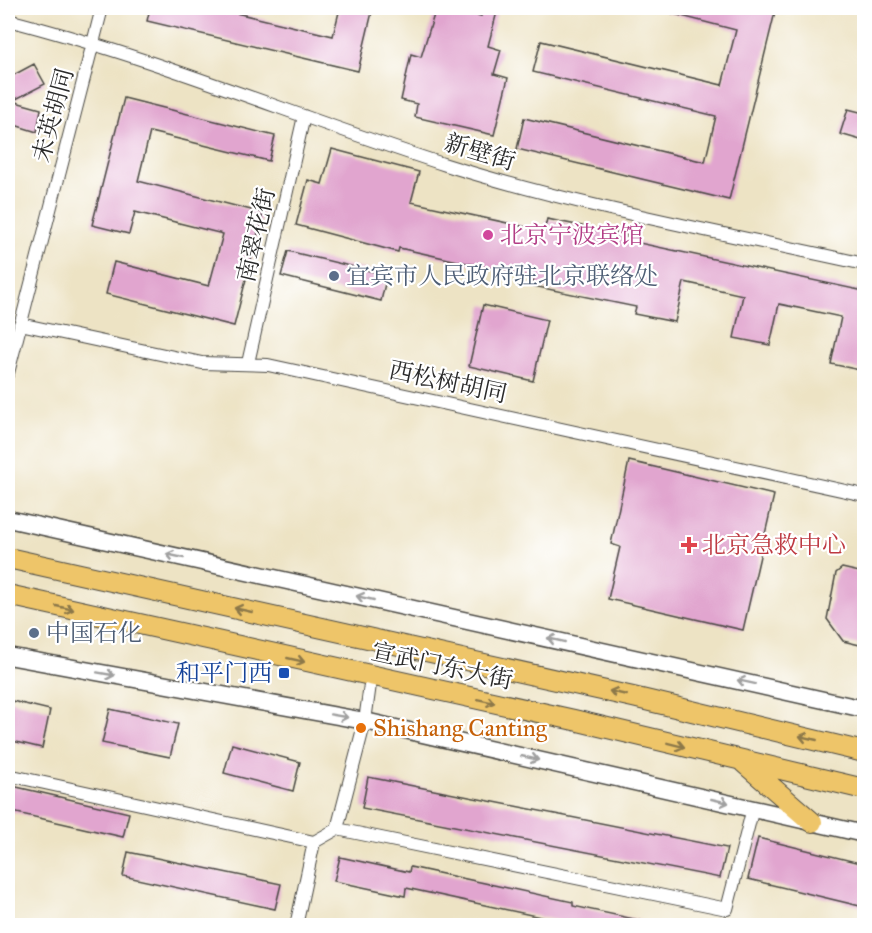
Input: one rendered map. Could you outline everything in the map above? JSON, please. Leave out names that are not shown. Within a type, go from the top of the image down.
[{"type":"main road","name":"宣武门东大街","points":[[8,558],[622,694],[864,752]]},
{"type":"main road","name":"宣武门东大街","points":[[8,595],[574,720],[742,762],[864,789]]},
{"type":"main road","points":[[742,762],[812,822]]},
{"type":"street","name":"未英胡同","points":[[8,373],[102,8]]},
{"type":"street","name":"新壁街","points":[[8,20],[93,43],[523,188],[864,264]]},
{"type":"street","name":"南翠花街","points":[[248,363],[304,116]]},
{"type":"street","name":"西松树胡同","points":[[20,324],[202,363],[248,363],[864,495]]},
{"type":"street","name":"宣武门东大街","points":[[8,519],[864,709]]},
{"type":"street","points":[[8,656],[365,721],[864,834]]},
{"type":"street","points":[[337,829],[365,721],[371,677]]},
{"type":"street","points":[[8,775],[314,842],[337,829],[728,909],[753,808]]},
{"type":"street","points":[[296,926],[314,842]]},
{"type":"building","points":[[150,8],[215,8],[333,36],[340,8],[373,8],[358,71],[147,21]]},
{"type":"building","points":[[436,8],[452,8],[481,16],[483,8],[498,8],[488,46],[501,50],[494,74],[508,78],[494,135],[415,117],[417,104],[401,100],[411,54],[421,57]]},
{"type":"building","points":[[666,8],[776,8],[729,200],[517,149],[524,118],[705,162],[716,116],[533,72],[541,41],[722,85],[736,30],[666,12]]},
{"type":"building","points":[[34,64],[45,84],[12,101],[41,109],[37,132],[8,123],[8,78]]},
{"type":"building","points":[[124,98],[275,136],[269,161],[150,132],[138,181],[263,213],[234,326],[106,294],[114,262],[209,286],[223,234],[135,212],[129,234],[92,225]]},
{"type":"building","points":[[848,109],[864,113],[864,141],[840,134]]},
{"type":"building","points":[[332,149],[419,172],[411,202],[544,231],[547,219],[626,235],[625,240],[864,291],[864,346],[860,370],[831,364],[841,317],[779,304],[770,345],[734,338],[743,295],[684,282],[675,322],[634,314],[636,307],[533,286],[534,278],[399,248],[398,252],[296,225],[308,180],[322,184]]},
{"type":"building","name":"宜宾市人民政府驻北京联络处","points":[[288,251],[387,275],[381,301],[281,276]]},
{"type":"building","points":[[483,305],[547,320],[533,381],[469,366]]},
{"type":"building","name":"北京急救中心","points":[[629,461],[774,495],[743,630],[608,599],[620,547],[611,544]]},
{"type":"building","points":[[842,568],[864,573],[864,590],[859,617],[864,618],[864,646],[843,641],[827,619],[836,573]]},
{"type":"building","points":[[8,700],[50,710],[42,748],[8,740]]},
{"type":"building","points":[[110,709],[178,724],[170,757],[102,743]]},
{"type":"building","points":[[232,744],[300,762],[293,791],[224,773]]},
{"type":"building","points":[[368,777],[727,848],[720,878],[362,808]]},
{"type":"building","points":[[8,785],[129,813],[123,837],[8,811]]},
{"type":"building","points":[[758,838],[864,864],[864,907],[748,879]]},
{"type":"building","points":[[128,852],[281,884],[275,909],[123,876]]},
{"type":"building","points":[[340,857],[409,872],[410,867],[573,902],[573,906],[639,920],[639,926],[582,926],[406,888],[405,896],[334,881]]},
{"type":"place","name":"北京宁波宾馆","points":[[488,235]]},
{"type":"place","name":"宜宾市人民政府驻北京联络处","points":[[334,276]]},
{"type":"place","name":"北京急救中心","points":[[689,545]]},
{"type":"place","name":"中国石化","points":[[34,633]]},
{"type":"place","name":"和平门西","points":[[284,673]]},
{"type":"place","name":"Shishang Canting","points":[[361,728]]}]
